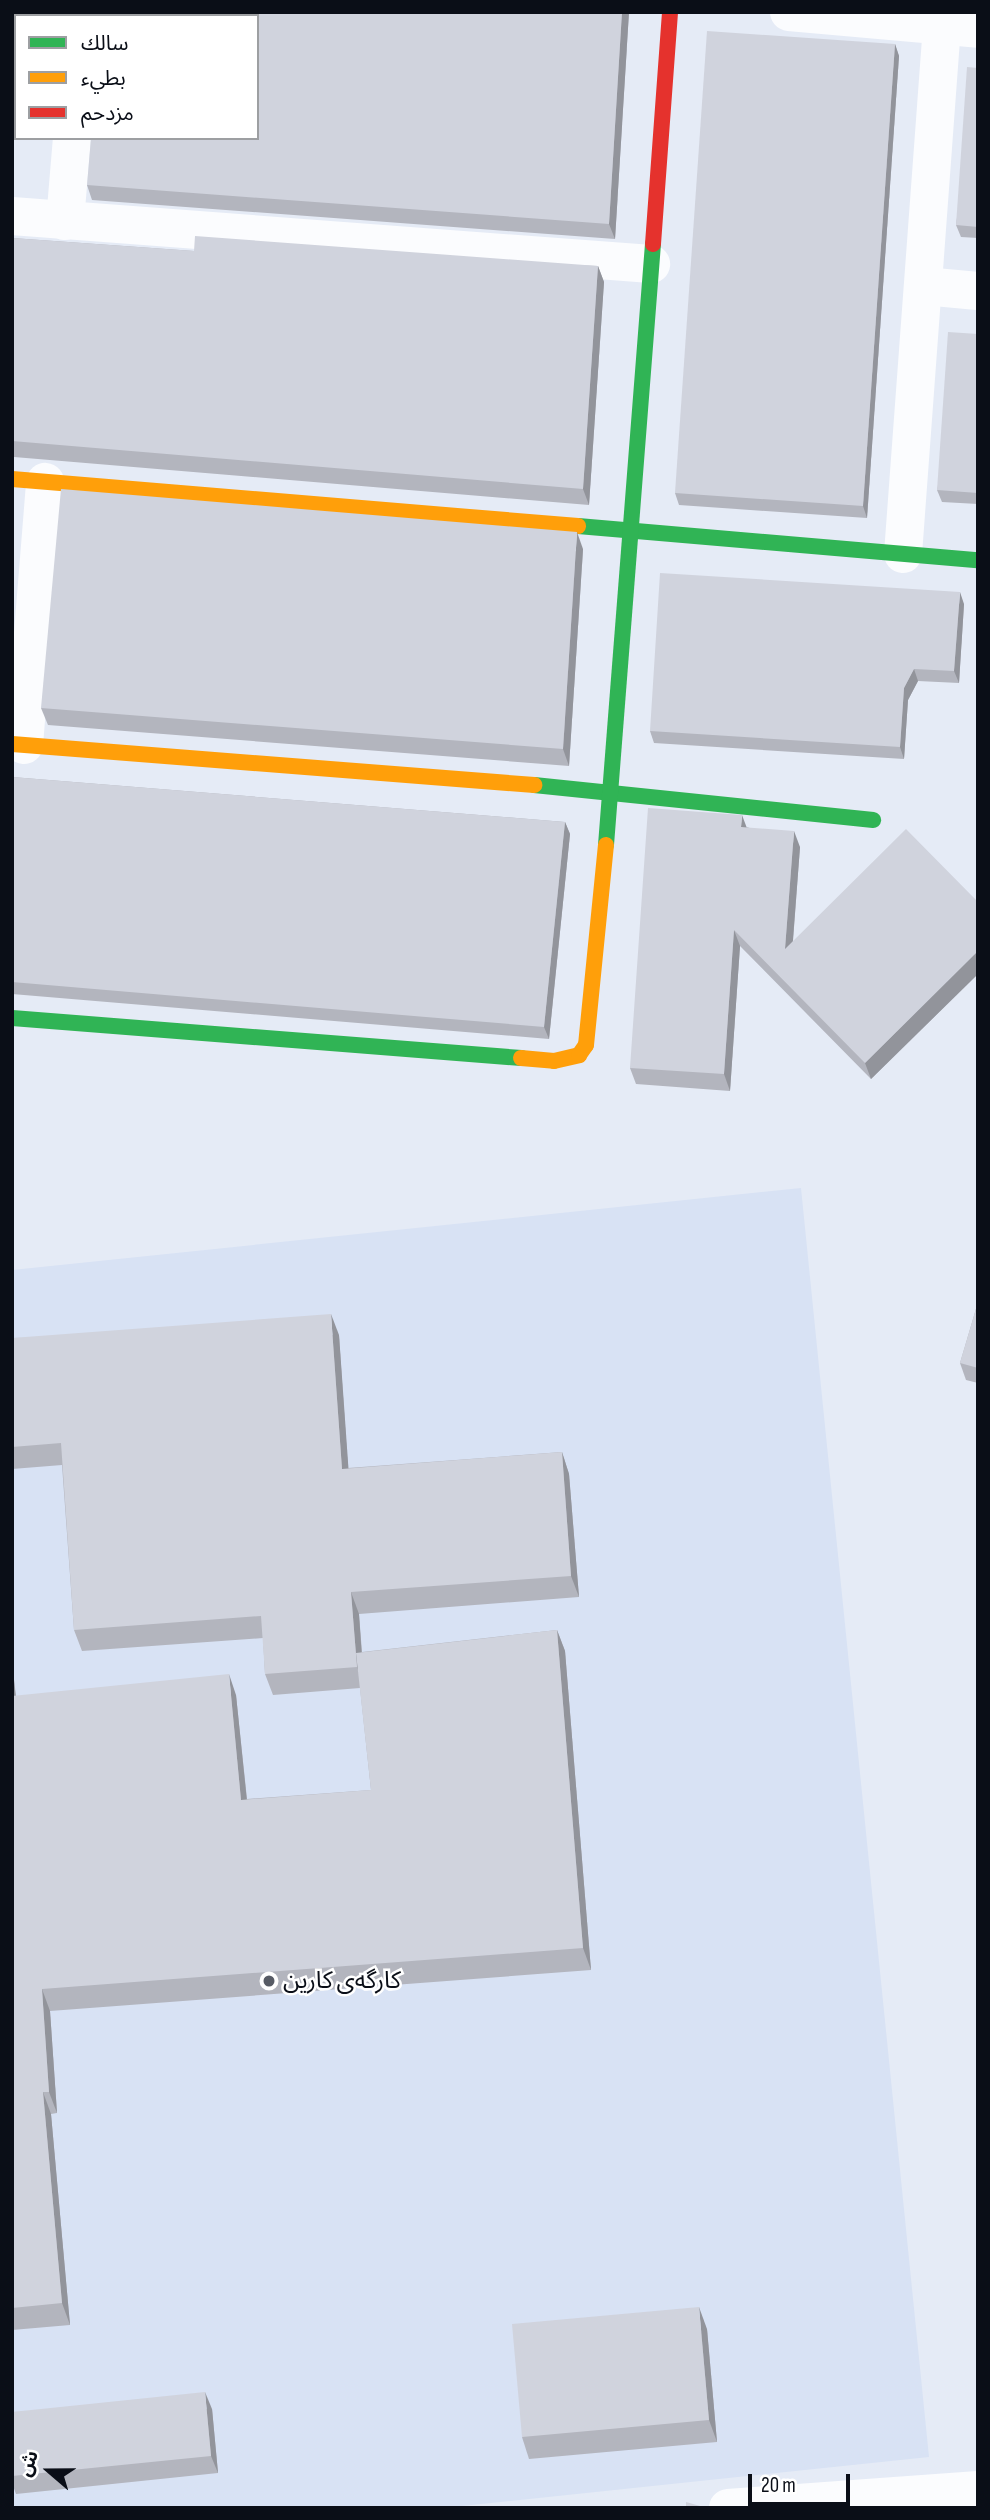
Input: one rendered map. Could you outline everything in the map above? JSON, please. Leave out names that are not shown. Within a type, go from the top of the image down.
[{"type":"street","points":[[12,1018],[568,1060],[586,1045],[612,791],[670,12]]},
{"type":"street","points":[[789,12],[960,28],[924,286],[903,554]]},
{"type":"street","points":[[65,220],[72,140]]},
{"type":"street","points":[[12,216],[651,264]]},
{"type":"street","points":[[924,286],[978,290]]},
{"type":"street","points":[[873,820],[612,791],[18,744],[29,481],[630,527],[978,559]]},
{"type":"street","points":[[728,2508],[928,2501],[978,2490]]},
{"type":"shaded area","points":[[801,1188],[929,2457],[443,2508],[12,2508],[12,1270]]},
{"type":"building","points":[[622,12],[609,224],[87,185],[91,140],[259,140],[259,14],[102,14]]},
{"type":"building","points":[[707,31],[895,44],[863,506],[675,493]]},
{"type":"building","points":[[967,67],[978,68],[978,227],[956,225]]},
{"type":"building","points":[[195,236],[598,266],[583,489],[12,441],[12,238],[194,251]]},
{"type":"building","points":[[948,332],[978,334],[978,493],[937,490]]},
{"type":"building","points":[[61,489],[577,532],[563,749],[41,708]]},
{"type":"building","points":[[660,573],[960,592],[954,671],[914,669],[904,688],[900,747],[650,731]]},
{"type":"building","points":[[12,777],[565,822],[544,1027],[12,982]]},
{"type":"building","points":[[648,808],[742,815],[741,827],[794,831],[785,949],[906,829],[978,902],[978,951],[865,1063],[734,930],[724,1074],[630,1068]]},
{"type":"building","points":[[978,1302],[978,1368],[960,1363]]},
{"type":"building","points":[[331,1314],[342,1469],[562,1452],[571,1576],[351,1592],[357,1667],[265,1674],[261,1616],[74,1630],[61,1443],[12,1447],[12,1338]]},
{"type":"building","points":[[557,1630],[583,1948],[42,1989],[49,2092],[43,2092],[62,2303],[12,2308],[12,1696],[229,1674],[241,1800],[371,1790],[356,1653]]},
{"type":"building","points":[[699,2307],[709,2420],[522,2437],[512,2324]]},
{"type":"building","points":[[205,2392],[211,2456],[12,2476],[12,2412]]},
{"type":"building","points":[[686,2502],[707,2508],[686,2508]]},
{"type":"traffic: fast","points":[[606,845],[653,244]]},
{"type":"traffic: fast","points":[[578,526],[978,560]]},
{"type":"traffic: fast","points":[[534,785],[873,820]]},
{"type":"traffic: fast","points":[[12,1018],[521,1058]]},
{"type":"traffic: slow","points":[[12,479],[578,526]]},
{"type":"traffic: slow","points":[[12,744],[534,785]]},
{"type":"traffic: slow","points":[[521,1058],[554,1061],[579,1055],[586,1045],[606,845]]},
{"type":"traffic: jam","points":[[653,244],[670,12]]},
{"type":"place","name":"کارگەی کارین","points":[[269,1981]]}]
